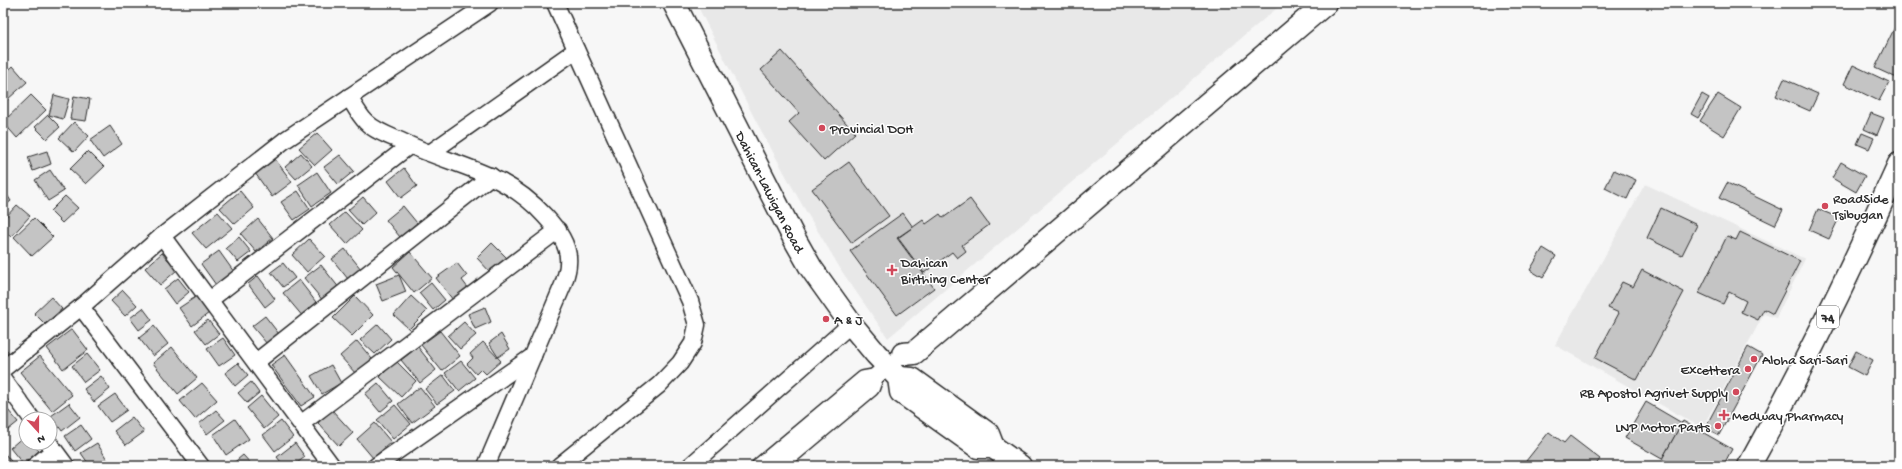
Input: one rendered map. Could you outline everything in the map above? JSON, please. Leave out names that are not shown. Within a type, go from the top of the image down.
[{"type":"main road","name":"Dahican-Lawigan Road","points":[[674,3],[794,238],[811,268],[851,324],[891,369]]},
{"type":"main road","points":[[891,369],[905,341],[1306,3]]},
{"type":"main road","points":[[891,369],[914,353],[1326,3]]},
{"type":"main road","name":"74","points":[[1749,466],[1803,368],[1845,284],[1899,164]]},
{"type":"main road","points":[[891,369],[912,379],[988,434],[1003,458]]},
{"type":"street","points":[[3,370],[81,307],[162,236],[286,140],[349,96],[490,3]]},
{"type":"street","points":[[555,3],[690,301],[697,325],[693,343],[680,364],[660,385],[558,466]]},
{"type":"street","points":[[430,153],[576,50]]},
{"type":"street","points":[[349,96],[367,122],[381,132],[409,146],[491,176],[512,187],[532,202],[558,230],[566,246],[569,263],[563,285],[486,466]]},
{"type":"street","points":[[210,299],[409,146]]},
{"type":"street","points":[[256,362],[491,176]]},
{"type":"street","points":[[302,423],[558,230]]},
{"type":"street","points":[[162,236],[302,423],[332,466]]},
{"type":"street","points":[[81,307],[201,466]]},
{"type":"street","points":[[690,466],[851,324]]},
{"type":"street","points":[[376,466],[533,356]]},
{"type":"street","points":[[760,466],[864,379],[891,369]]},
{"type":"street","points":[[778,466],[871,388],[891,369]]},
{"type":"street","points":[[3,378],[26,411]]},
{"type":"street","points":[[35,466],[48,451]]},
{"type":"street","points":[[56,451],[66,466]]},
{"type":"shaded area","points":[[696,3],[1283,3],[888,338],[843,273],[801,203],[757,123]]},
{"type":"shaded area","points":[[1645,184],[1805,259],[1776,318],[1764,314],[1702,428],[1555,345]]},
{"type":"building","points":[[1895,27],[1899,29],[1899,79],[1875,68]]},
{"type":"building","points":[[782,51],[855,133],[824,161],[789,122],[799,113],[761,70]]},
{"type":"building","points":[[1853,65],[1889,82],[1879,101],[1844,84]]},
{"type":"building","points":[[13,66],[27,82],[7,100],[3,96],[3,75]]},
{"type":"building","points":[[1784,79],[1818,94],[1810,111],[1776,96]]},
{"type":"building","points":[[1702,94],[1709,98],[1698,118],[1691,114]]},
{"type":"building","points":[[1718,94],[1741,108],[1724,136],[1700,121]]},
{"type":"building","points":[[31,95],[46,110],[17,138],[3,122]]},
{"type":"building","points":[[54,95],[69,99],[63,119],[49,115]]},
{"type":"building","points":[[74,96],[90,99],[86,121],[70,119]]},
{"type":"building","points":[[1871,113],[1884,118],[1877,135],[1864,129]]},
{"type":"building","points":[[48,115],[60,127],[47,139],[35,127]]},
{"type":"building","points":[[74,122],[89,136],[74,152],[59,138]]},
{"type":"building","points":[[110,126],[122,144],[103,158],[90,140]]},
{"type":"building","points":[[317,133],[332,150],[315,165],[299,148]]},
{"type":"building","points":[[1862,133],[1874,138],[1869,149],[1857,144]]},
{"type":"building","points":[[47,151],[51,164],[33,171],[28,157]]},
{"type":"building","points":[[88,151],[104,167],[86,184],[70,169]]},
{"type":"building","points":[[301,153],[312,166],[296,179],[285,167]]},
{"type":"building","points":[[340,155],[354,171],[338,184],[324,167]]},
{"type":"building","points":[[275,159],[292,182],[272,197],[255,173]]},
{"type":"building","points":[[849,162],[889,216],[852,243],[812,189]]},
{"type":"building","points":[[1841,162],[1865,176],[1856,192],[1832,178]]},
{"type":"building","points":[[404,168],[417,186],[401,198],[388,181]]},
{"type":"building","points":[[50,170],[64,191],[48,201],[35,180]]},
{"type":"building","points":[[1614,170],[1636,180],[1627,199],[1605,188]]},
{"type":"building","points":[[317,172],[331,193],[312,206],[298,185]]},
{"type":"building","points":[[1727,183],[1783,210],[1775,225],[1719,198]]},
{"type":"building","points":[[3,189],[11,201],[3,207]]},
{"type":"building","points":[[240,191],[254,208],[235,224],[220,208]]},
{"type":"building","points":[[298,191],[310,209],[294,220],[281,202]]},
{"type":"building","points":[[65,196],[78,208],[62,223],[50,211]]},
{"type":"building","points":[[363,197],[376,212],[362,225],[348,210]]},
{"type":"building","points":[[970,199],[989,225],[962,245],[966,251],[957,258],[952,252],[924,273],[898,238],[923,220],[926,224],[940,214],[943,218]]},
{"type":"building","points":[[17,205],[30,216],[11,237],[3,230],[3,220]]},
{"type":"building","points":[[403,206],[417,223],[400,237],[386,220]]},
{"type":"building","points":[[1661,208],[1697,225],[1682,255],[1647,238]]},
{"type":"building","points":[[1818,209],[1839,218],[1829,239],[1809,230]]},
{"type":"building","points":[[218,212],[232,228],[206,249],[192,233]]},
{"type":"building","points":[[345,212],[362,230],[347,244],[330,225]]},
{"type":"building","points":[[903,213],[913,227],[897,238],[934,288],[897,315],[850,251]]},
{"type":"building","points":[[34,218],[53,237],[32,256],[14,237]]},
{"type":"building","points":[[258,219],[273,238],[256,252],[241,234]]},
{"type":"building","points":[[1740,232],[1800,261],[1773,314],[1764,309],[1758,320],[1741,312],[1746,301],[1729,292],[1723,304],[1699,293],[1727,236],[1736,240]]},
{"type":"building","points":[[239,237],[251,252],[238,262],[226,248]]},
{"type":"building","points":[[309,239],[325,256],[307,272],[292,255]]},
{"type":"building","points":[[492,243],[507,258],[491,273],[477,258]]},
{"type":"building","points":[[1543,248],[1556,256],[1543,278],[1530,270]]},
{"type":"building","points":[[345,249],[361,269],[348,279],[332,259]]},
{"type":"building","points":[[219,251],[234,272],[216,285],[201,264]]},
{"type":"building","points":[[410,252],[432,278],[414,293],[393,267]]},
{"type":"building","points":[[162,253],[177,270],[160,285],[145,268]]},
{"type":"building","points":[[283,263],[295,278],[283,287],[271,272]]},
{"type":"building","points":[[457,263],[467,276],[462,280],[468,288],[453,300],[436,278]]},
{"type":"building","points":[[321,265],[340,289],[324,302],[304,278]]},
{"type":"building","points":[[1642,270],[1684,292],[1637,380],[1595,358],[1619,313],[1608,308],[1622,282],[1633,287]]},
{"type":"building","points":[[399,275],[406,292],[383,301],[376,284]]},
{"type":"building","points":[[258,276],[275,299],[265,307],[248,284]]},
{"type":"building","points":[[178,278],[189,292],[175,304],[164,289]]},
{"type":"building","points":[[299,280],[319,306],[304,318],[283,293]]},
{"type":"building","points":[[431,283],[445,300],[433,310],[419,293]]},
{"type":"building","points":[[123,290],[137,305],[125,316],[111,301]]},
{"type":"building","points":[[197,296],[209,313],[192,326],[179,308]]},
{"type":"building","points":[[355,296],[373,315],[352,336],[333,318]]},
{"type":"building","points":[[411,296],[427,311],[409,329],[394,315]]},
{"type":"building","points":[[51,297],[62,309],[45,324],[34,313]]},
{"type":"building","points":[[485,307],[491,322],[475,329],[468,314]]},
{"type":"building","points":[[143,308],[152,320],[139,330],[130,318]]},
{"type":"building","points":[[265,316],[279,334],[267,344],[252,326]]},
{"type":"building","points":[[208,320],[219,334],[206,344],[195,330]]},
{"type":"building","points":[[464,322],[476,335],[460,349],[448,336]]},
{"type":"building","points":[[378,324],[391,339],[375,354],[360,340]]},
{"type":"building","points":[[154,326],[168,344],[153,356],[139,338]]},
{"type":"building","points":[[72,329],[88,350],[63,369],[47,348]]},
{"type":"building","points":[[440,331],[460,356],[442,371],[421,345]]},
{"type":"building","points":[[501,334],[510,349],[498,357],[489,343]]},
{"type":"building","points":[[223,338],[235,355],[219,366],[207,349]]},
{"type":"building","points":[[357,341],[372,359],[356,374],[340,356]]},
{"type":"building","points":[[483,342],[501,361],[486,374],[481,369],[476,374],[467,364],[473,358],[470,354]]},
{"type":"building","points":[[3,345],[10,354],[3,360]]},
{"type":"building","points":[[172,347],[197,378],[178,394],[153,363]]},
{"type":"building","points":[[418,347],[436,370],[420,383],[401,360]]},
{"type":"building","points":[[1748,347],[1762,355],[1719,435],[1705,428]]},
{"type":"building","points":[[1856,351],[1873,360],[1865,376],[1848,367]]},
{"type":"building","points":[[87,354],[100,370],[84,382],[72,366]]},
{"type":"building","points":[[285,355],[315,397],[301,406],[271,365]]},
{"type":"building","points":[[40,356],[72,395],[52,411],[20,372]]},
{"type":"building","points":[[396,361],[416,381],[401,397],[380,377]]},
{"type":"building","points":[[461,361],[475,378],[459,391],[445,373]]},
{"type":"building","points":[[238,363],[248,375],[235,386],[225,373]]},
{"type":"building","points":[[331,365],[341,383],[322,394],[311,376]]},
{"type":"building","points":[[443,375],[455,391],[437,404],[425,389]]},
{"type":"building","points":[[101,376],[110,389],[94,402],[84,389]]},
{"type":"building","points":[[251,382],[259,393],[247,403],[238,393]]},
{"type":"building","points":[[202,383],[217,400],[195,419],[180,401]]},
{"type":"building","points":[[378,383],[393,401],[380,412],[365,394]]},
{"type":"building","points":[[420,387],[435,406],[412,423],[398,404]]},
{"type":"building","points":[[115,394],[127,410],[110,422],[98,406]]},
{"type":"building","points":[[261,396],[278,417],[264,429],[247,408]]},
{"type":"building","points":[[1646,402],[1682,423],[1662,459],[1625,438]]},
{"type":"building","points":[[69,403],[80,417],[62,431],[58,426],[58,411]]},
{"type":"building","points":[[3,404],[18,422],[3,434]]},
{"type":"building","points":[[395,405],[411,424],[393,439],[377,420]]},
{"type":"building","points":[[216,410],[225,420],[207,434],[199,424]]},
{"type":"building","points":[[332,410],[353,433],[339,446],[318,423]]},
{"type":"building","points":[[132,417],[144,432],[126,445],[114,431]]},
{"type":"building","points":[[235,419],[249,439],[226,455],[213,435]]},
{"type":"building","points":[[281,421],[293,437],[275,451],[263,435]]},
{"type":"building","points":[[1683,421],[1732,449],[1723,466],[1674,466],[1662,459]]},
{"type":"building","points":[[375,423],[391,442],[373,458],[357,439]]},
{"type":"building","points":[[81,425],[91,439],[75,451],[65,436]]},
{"type":"building","points":[[1549,432],[1564,443],[1570,436],[1600,459],[1595,466],[1522,466]]},
{"type":"building","points":[[18,441],[18,451],[39,451],[23,464],[10,448]]},
{"type":"building","points":[[97,443],[108,461],[101,466],[90,466],[81,453]]},
{"type":"building","points":[[295,443],[305,457],[293,466],[284,466],[277,457]]},
{"type":"building","points":[[5,454],[15,466],[3,466],[3,455]]},
{"type":"building","points":[[243,455],[253,466],[231,465]]},
{"type":"place","name":"Provincial DOH","points":[[822,128]]},
{"type":"place","name":"RoadSide Tsibugan","points":[[1825,206]]},
{"type":"place","name":"Dahican Birthing Center","points":[[892,270]]},
{"type":"place","name":"A & J","points":[[826,319]]},
{"type":"place","name":"Aloha Sari-Sari","points":[[1754,359]]},
{"type":"place","name":"Excettera","points":[[1748,369]]},
{"type":"place","name":"RB Apostol Agrivet Supply","points":[[1736,392]]},
{"type":"place","name":"Medway Pharmacy","points":[[1724,415]]},
{"type":"place","name":"LNP Motor Parts","points":[[1718,426]]}]
